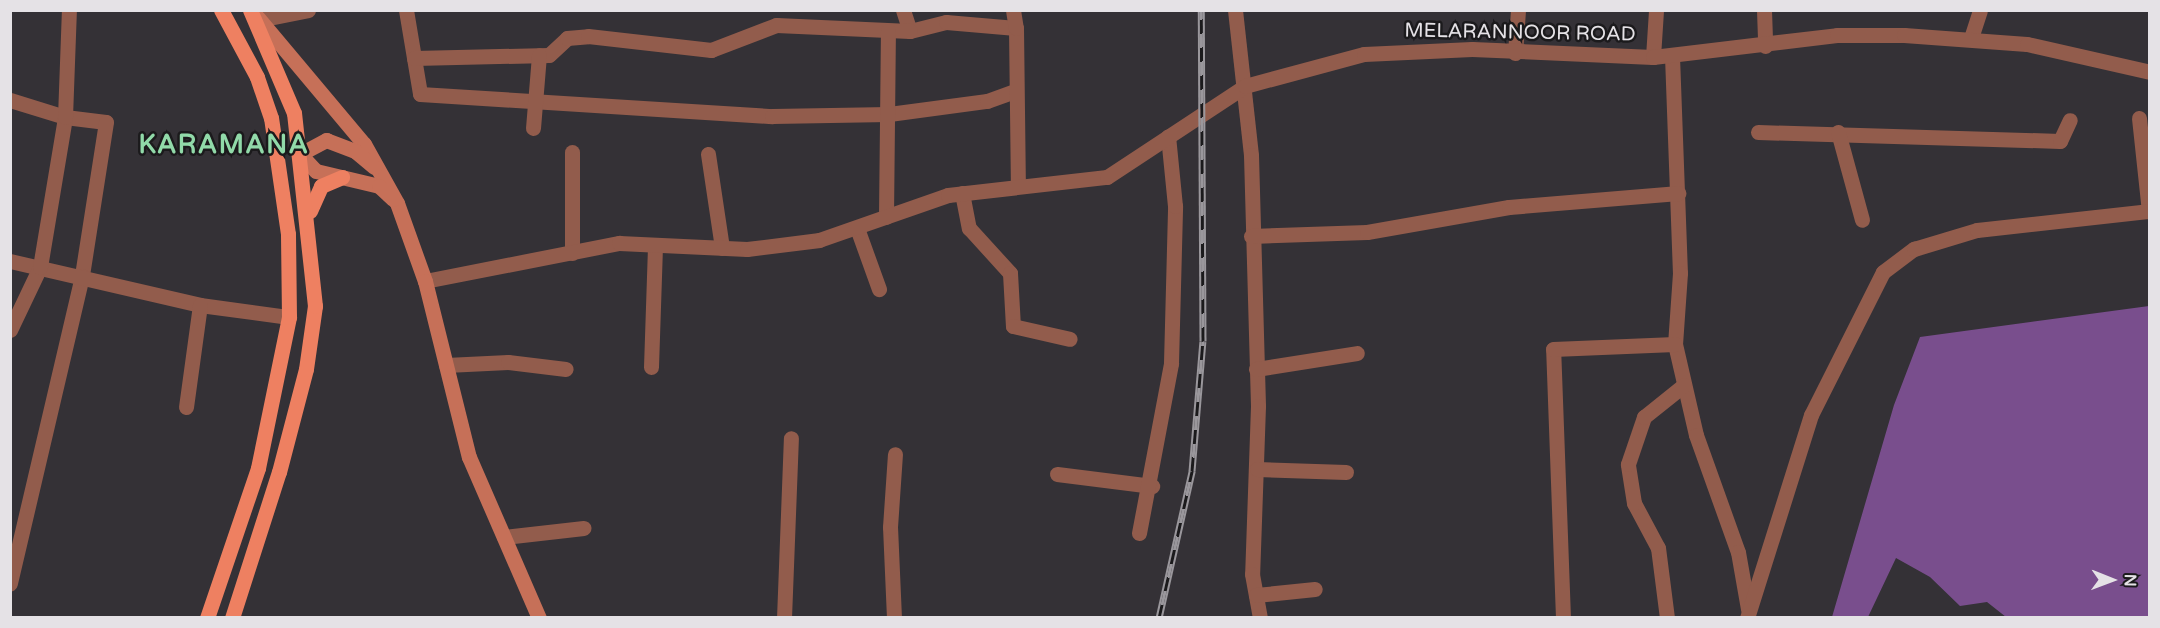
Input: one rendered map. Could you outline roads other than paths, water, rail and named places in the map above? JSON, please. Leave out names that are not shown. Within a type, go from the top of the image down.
[{"type":"main road","points":[[207,618],[258,468],[289,317],[288,234],[278,159],[257,77],[221,10]]},
{"type":"main road","points":[[232,618],[306,369],[315,306],[300,154],[288,91],[254,14]]},
{"type":"main road","points":[[254,14],[364,144],[398,203],[425,281],[469,457],[539,618]]},
{"type":"main road","points":[[278,159],[300,154],[317,141],[341,143],[385,177]]},
{"type":"main road","points":[[300,154],[316,171],[379,186],[398,203]]},
{"type":"main road","points":[[308,219],[321,186],[342,177]]},
{"type":"street","points":[[10,330],[40,267],[65,117],[69,10]]},
{"type":"street","points":[[254,14],[308,10]]},
{"type":"street","points":[[406,10],[420,94],[772,116],[889,114],[987,101],[1016,91]]},
{"type":"street","points":[[903,10],[910,31]]},
{"type":"street","points":[[1013,10],[1016,28],[1018,185]]},
{"type":"street","points":[[1235,10],[1245,86],[1256,369],[1256,595],[1260,618]]},
{"type":"street","points":[[1515,53],[1518,10]]},
{"type":"street","points":[[1653,57],[1656,10]]},
{"type":"street","points":[[1764,10],[1765,46]]},
{"type":"street","points":[[1971,38],[1980,10]]},
{"type":"street","points":[[414,58],[549,55],[567,38],[588,36],[711,50],[776,25],[910,31],[946,21],[1016,28]]},
{"type":"street","points":[[886,217],[889,114],[888,31]]},
{"type":"street","name":"MELARANNOOR ROAD","points":[[425,281],[620,243],[722,248],[819,240],[962,193],[1018,185],[1107,177],[1245,86],[1364,54],[1472,49],[1515,53],[1653,57],[1765,46],[1837,35],[1971,38],[2098,56],[2150,72]]},
{"type":"street","points":[[534,128],[538,55]]},
{"type":"street","points":[[1672,56],[1678,193],[1676,344],[1684,385],[1738,552],[1748,614]]},
{"type":"street","points":[[10,100],[65,117],[106,122],[82,276],[10,584]]},
{"type":"street","points":[[1748,614],[1811,415],[1883,272],[1914,249],[1977,230],[2149,211],[2139,118]]},
{"type":"street","points":[[1758,132],[1838,132],[2060,141],[2070,120]]},
{"type":"street","points":[[1838,132],[1862,220]]},
{"type":"street","points":[[1139,533],[1152,486],[1171,363],[1175,206],[1168,136]]},
{"type":"street","points":[[572,152],[572,253]]},
{"type":"street","points":[[708,154],[722,248]]},
{"type":"street","points":[[962,193],[969,228],[1010,273],[1013,326],[1070,339]]},
{"type":"street","points":[[1251,236],[1367,232],[1509,207],[1678,193]]},
{"type":"street","points":[[857,228],[879,289]]},
{"type":"street","points":[[651,367],[655,245]]},
{"type":"street","points":[[10,261],[200,305],[289,317]]},
{"type":"street","points":[[186,407],[200,305]]},
{"type":"street","points":[[1563,618],[1553,348],[1676,344]]},
{"type":"street","points":[[1256,369],[1357,352]]},
{"type":"street","points":[[446,365],[508,362],[566,369]]},
{"type":"street","points":[[1667,618],[1658,548],[1634,503],[1628,464],[1644,417],[1684,385]]},
{"type":"street","points":[[784,618],[791,438]]},
{"type":"street","points":[[894,618],[890,527],[895,454]]},
{"type":"street","points":[[1257,468],[1346,472]]},
{"type":"street","points":[[1057,474],[1152,486]]},
{"type":"street","points":[[504,537],[583,528]]},
{"type":"street","points":[[1256,595],[1315,589]]},
{"type":"railway","points":[[1159,618],[1192,471],[1203,341],[1201,10]]},
{"type":"district","name":"KARAMANA","points":[[224,145]]}]
